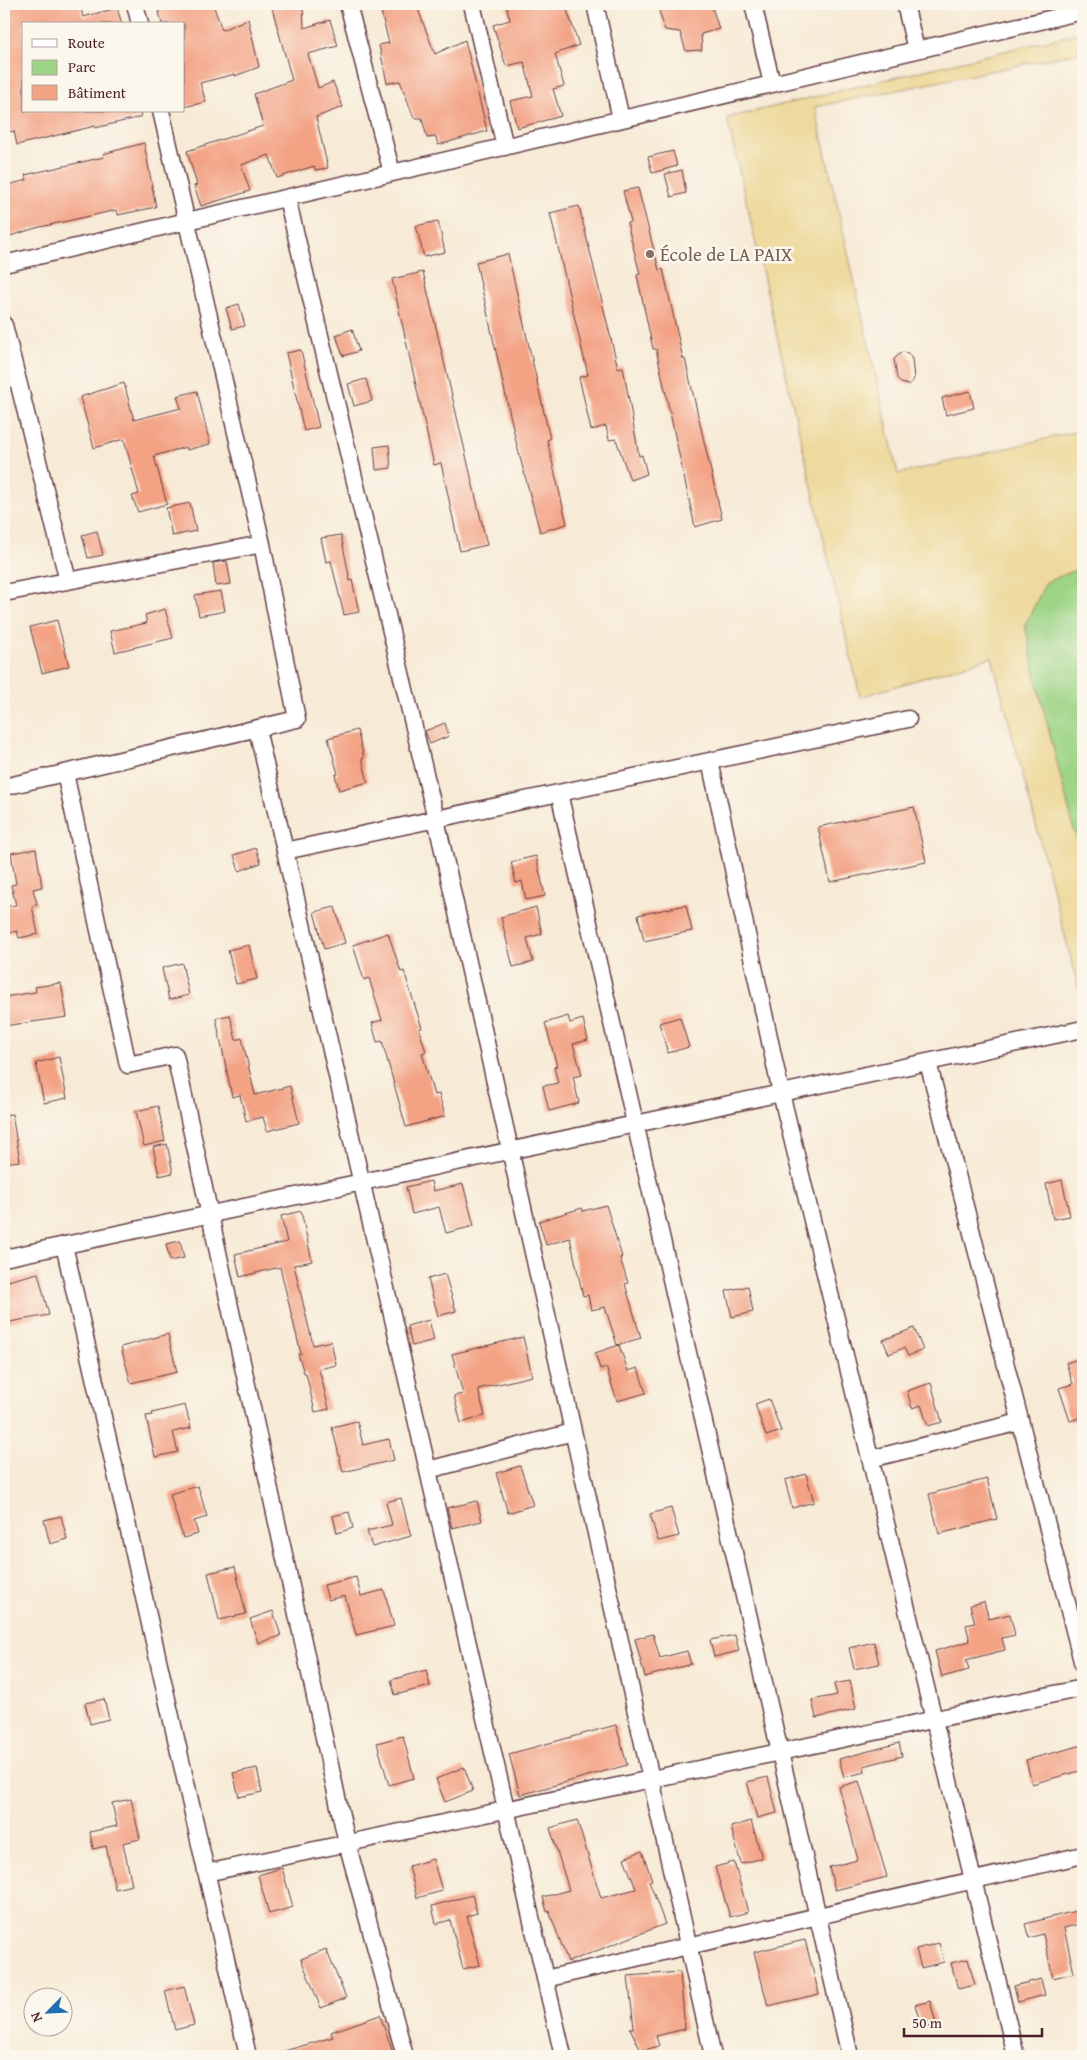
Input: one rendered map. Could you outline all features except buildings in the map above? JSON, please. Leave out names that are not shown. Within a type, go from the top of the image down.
[{"type":"street","points":[[135,4],[140,22]]},
{"type":"street","points":[[348,4],[392,173]]},
{"type":"street","points":[[472,4],[505,146]]},
{"type":"street","points":[[595,4],[621,119]]},
{"type":"street","points":[[754,4],[772,84]]},
{"type":"street","points":[[905,4],[916,50]]},
{"type":"street","points":[[4,264],[1083,11]]},
{"type":"street","points":[[4,787],[297,719],[262,544],[161,112]]},
{"type":"street","points":[[287,198],[436,819],[713,2056]]},
{"type":"street","points":[[4,325],[68,581]]},
{"type":"street","points":[[4,593],[262,544]]},
{"type":"street","points":[[285,851],[908,719]]},
{"type":"street","points":[[257,729],[563,2056]]},
{"type":"street","points":[[710,761],[781,1094],[1016,2056]]},
{"type":"street","points":[[65,773],[128,1065],[175,1055],[346,1843],[405,2056]]},
{"type":"street","points":[[559,793],[850,2056]]},
{"type":"street","points":[[4,1258],[1083,1029]]},
{"type":"street","points":[[928,1062],[1083,1665]]},
{"type":"street","points":[[64,1245],[248,2056]]},
{"type":"street","points":[[870,1459],[1020,1422]]},
{"type":"street","points":[[428,1470],[574,1432]]},
{"type":"street","points":[[206,1873],[1083,1688]]},
{"type":"street","points":[[545,1979],[1083,1855]]},
{"type":"green space","points":[[1083,567],[1083,854],[1074,830],[1036,680],[1025,625],[1046,582]]},
{"type":"sand","points":[[1083,32],[1083,52],[815,107],[898,474],[1083,430],[1083,567],[1046,582],[1025,625],[1036,680],[1074,830],[1083,854],[1083,1005],[992,657],[860,697],[727,118]]},
{"type":"place","name":"École de LA PAIX","points":[[650,254]]}]
